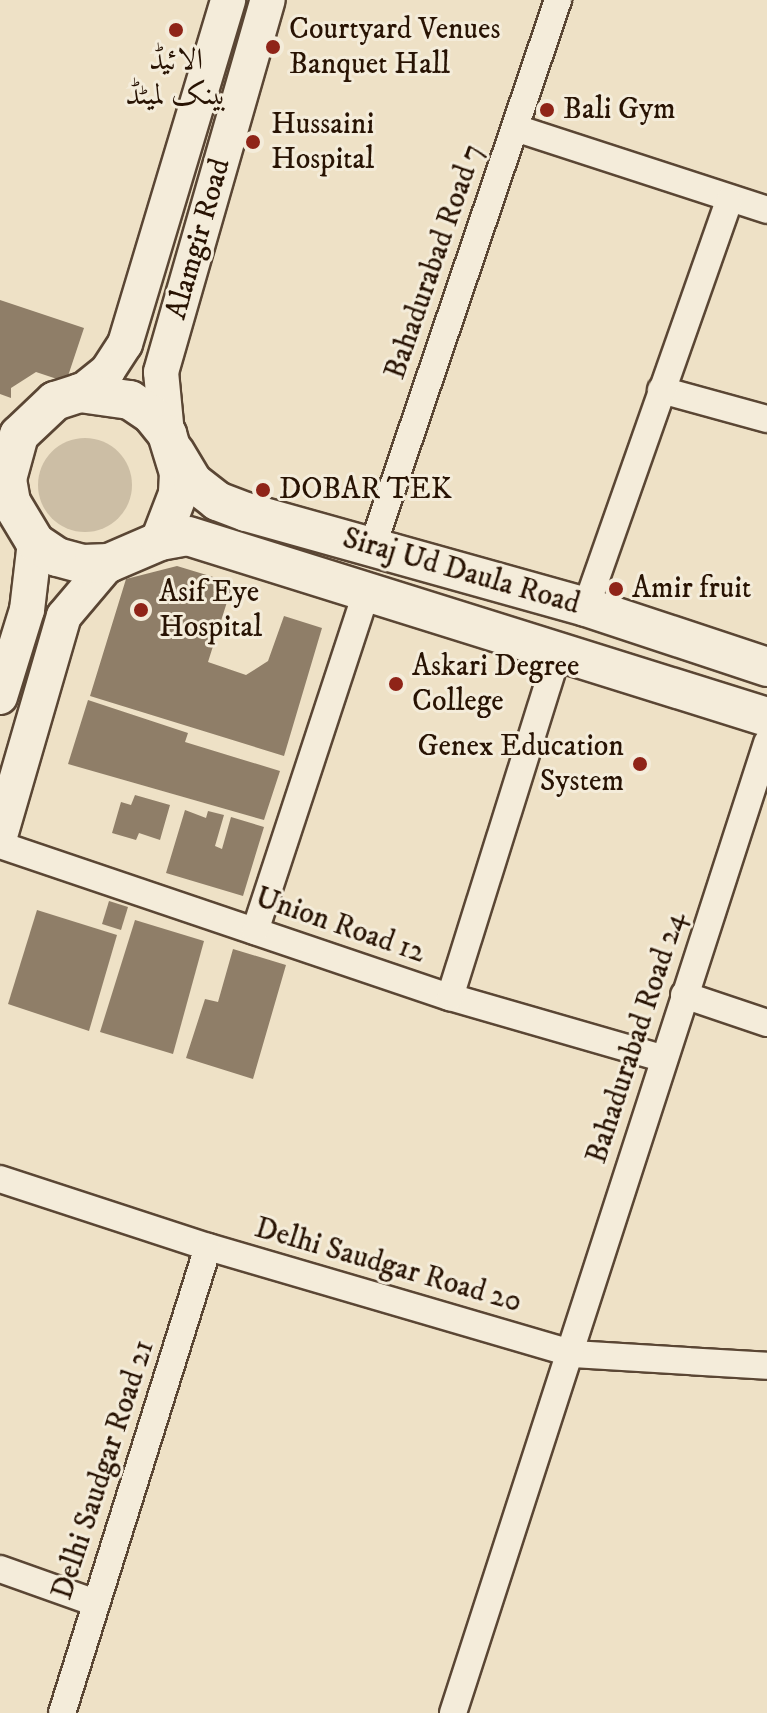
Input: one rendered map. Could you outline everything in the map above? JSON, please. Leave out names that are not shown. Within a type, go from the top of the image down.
[{"type":"main road","points":[[80,393],[130,400],[171,443],[178,494],[160,541],[109,563],[83,564],[57,557],[35,542],[11,502],[4,478],[17,420],[80,393]]},
{"type":"main road","name":"Siraj Ud Daula Road","points":[[171,443],[193,482],[217,501],[586,607],[767,667]]},
{"type":"main road","name":"Siraj Ud Daula Road","points":[[160,541],[188,536],[559,649],[767,717]]},
{"type":"main road","points":[[664,684],[677,639]]},
{"type":"street","name":"Alamgir Road","points":[[80,393],[108,370],[125,344],[228,0]]},
{"type":"street","name":"Alamgir Road","points":[[171,443],[161,372],[268,0]]},
{"type":"street","name":"Bahadurabad Road 7","points":[[373,545],[558,0]]},
{"type":"street","points":[[515,128],[729,201],[767,210]]},
{"type":"street","points":[[586,607],[729,201]]},
{"type":"street","points":[[661,390],[767,419]]},
{"type":"street","points":[[0,697],[27,610],[35,542]]},
{"type":"street","points":[[0,836],[64,616],[109,563]]},
{"type":"street","points":[[255,931],[367,590]]},
{"type":"street","points":[[450,997],[559,649]]},
{"type":"street","name":"Bahadurabad Road 24","points":[[453,1713],[573,1354],[662,1058],[767,743]]},
{"type":"street","name":"Union Road 12","points":[[0,845],[450,997],[662,1058]]},
{"type":"street","points":[[684,995],[767,1023]]},
{"type":"street","name":"Delhi Saudgar Road 20","points":[[0,1179],[208,1247],[573,1354],[765,1373]]},
{"type":"street","name":"Delhi Saudgar Road 21","points":[[62,1713],[208,1247]]},
{"type":"street","points":[[0,1569],[96,1603]]},
{"type":"shaded area","points":[[85,438],[103,442],[118,452],[128,467],[132,485],[128,503],[118,518],[103,528],[85,532],[67,528],[52,518],[42,503],[38,485],[42,467],[52,452],[67,442]]},
{"type":"building","points":[[0,300],[84,328],[66,382],[36,372],[11,388],[11,398],[0,394]]},
{"type":"building","points":[[177,566],[233,583],[208,662],[246,675],[268,661],[284,616],[322,628],[284,756],[90,696],[126,579]]},
{"type":"building","points":[[88,700],[188,733],[185,742],[280,771],[264,820],[68,764]]},
{"type":"building","points":[[135,795],[170,805],[160,840],[139,833],[136,840],[112,833],[121,802],[131,805]]},
{"type":"building","points":[[185,810],[206,818],[208,811],[224,815],[215,846],[222,849],[231,817],[264,827],[243,896],[166,873]]},
{"type":"building","points":[[109,901],[128,907],[121,930],[102,924]]},
{"type":"building","points":[[37,910],[117,935],[89,1031],[8,1004]]},
{"type":"building","points":[[135,920],[204,941],[173,1054],[100,1032]]},
{"type":"building","points":[[233,949],[286,965],[253,1079],[186,1058],[205,999],[218,1002]]},
{"type":"place","name":"الائیڈ بینک لمیٹڈ","points":[[176,30]]},
{"type":"place","name":"Courtyard Venues Banquet Hall","points":[[273,47]]},
{"type":"place","name":"Bali Gym","points":[[547,110]]},
{"type":"place","name":"Hussaini Hospital","points":[[253,142]]},
{"type":"place","name":"DOBAR TEK","points":[[263,490]]},
{"type":"place","name":"Amir fruit","points":[[616,589]]},
{"type":"place","name":"Asif Eye Hospital","points":[[141,610]]},
{"type":"place","name":"Askari Degree College","points":[[396,684]]},
{"type":"place","name":"Genex Education System","points":[[640,764]]}]
